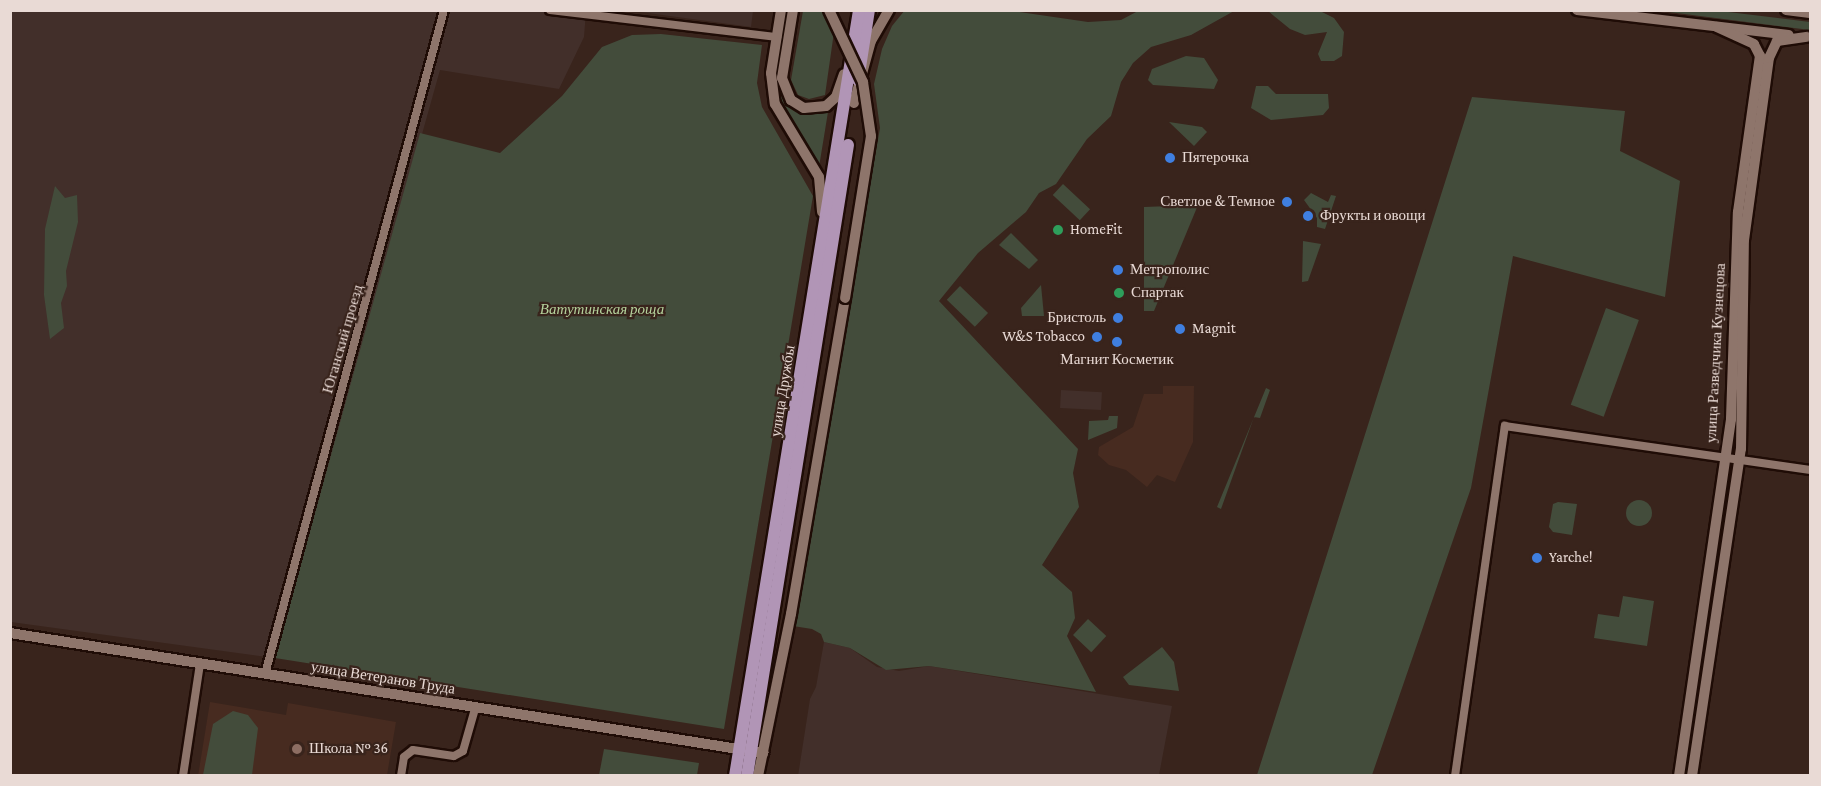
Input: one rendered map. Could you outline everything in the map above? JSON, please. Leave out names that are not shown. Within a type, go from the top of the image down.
[{"type":"main road","points":[[781,10],[771,74],[775,104],[813,163],[822,188],[820,265]]},
{"type":"main road","points":[[793,10],[783,68],[784,87],[797,105],[812,109],[826,106],[839,91],[857,25]]},
{"type":"main road","points":[[758,776],[791,614],[871,136],[863,82],[829,10]]},
{"type":"main road","name":"улица Дружбы","points":[[747,776],[745,751],[859,10]]},
{"type":"main road","name":"улица Дружбы","points":[[735,776],[745,751],[869,10]]},
{"type":"main road","points":[[854,103],[871,41],[889,10]]},
{"type":"main road","points":[[1577,10],[1809,37]]},
{"type":"main road","points":[[1786,10],[1810,13]]},
{"type":"main road","name":"улица Разведчика Кузнецова","points":[[1679,776],[1731,419],[1738,212],[1760,56],[1754,44],[1717,27]]},
{"type":"main road","name":"улица Разведчика Кузнецова","points":[[1692,776],[1744,419],[1744,240],[1768,58],[1777,41],[1809,37]]},
{"type":"main road","name":"улица Ветеранов Труда","points":[[10,633],[763,753]]},
{"type":"street","name":"Юганский проезд","points":[[265,674],[444,10]]},
{"type":"street","points":[[550,10],[777,37]]},
{"type":"street","points":[[1455,776],[1505,426],[1810,470]]},
{"type":"street","points":[[183,776],[200,664]]},
{"type":"street","points":[[400,776],[404,757],[413,750],[454,756],[463,751],[476,709]]},
{"type":"shaded area","points":[[753,10],[751,27],[633,11]]},
{"type":"shaded area","points":[[10,11],[586,11],[584,37],[559,89],[440,70],[275,658],[11,622]]},
{"type":"shaded area","points":[[1163,386],[1194,386],[1193,442],[1175,482],[1157,475],[1147,487],[1126,470],[1109,465],[1098,455],[1099,447],[1133,427],[1144,394],[1163,394]]},
{"type":"shaded area","points":[[1061,390],[1102,392],[1101,410],[1060,408]]},
{"type":"shaded area","points":[[824,642],[850,648],[877,667],[899,671],[929,666],[1172,706],[1159,775],[798,776],[810,699],[816,687]]},
{"type":"shaded area","name":"Школа № 36","points":[[210,702],[286,715],[288,703],[396,722],[387,775],[198,776]]},
{"type":"green space","points":[[905,10],[1005,10],[1088,22],[1121,20],[1138,11],[1234,11],[1191,35],[1151,47],[1133,63],[1121,82],[1111,116],[1087,139],[1056,184],[1039,193],[1026,212],[978,253],[939,301],[1078,449],[1073,473],[1079,507],[1042,565],[1072,592],[1075,618],[1067,636],[1096,692],[929,666],[886,670],[850,648],[824,642],[821,634],[812,629],[793,626],[880,128],[874,84],[882,49],[892,26]]},
{"type":"green space","points":[[803,11],[837,11],[825,95],[809,99],[798,95],[791,80]]},
{"type":"green space","points":[[1268,11],[1320,11],[1334,18],[1344,32],[1342,56],[1334,61],[1321,61],[1318,54],[1327,32],[1305,35],[1290,29]]},
{"type":"green space","points":[[1661,11],[1720,11],[1810,22],[1810,30]]},
{"type":"green space","name":"Ватутинская роща","points":[[661,34],[762,45],[757,83],[762,107],[813,196],[724,729],[275,658],[420,133],[500,153],[562,96],[602,47],[632,35]]},
{"type":"green space","points":[[1186,56],[1204,58],[1218,80],[1214,89],[1153,85],[1148,80],[1152,69]]},
{"type":"green space","points":[[1256,86],[1268,86],[1276,94],[1328,94],[1329,108],[1323,115],[1271,120],[1251,108]]},
{"type":"green space","points":[[780,95],[807,115],[828,112],[819,167],[786,118]]},
{"type":"green space","points":[[1472,97],[1625,111],[1620,151],[1680,181],[1665,297],[1513,256],[1471,488],[1372,775],[1257,775]]},
{"type":"green space","points":[[1169,122],[1202,127],[1207,132],[1194,146]]},
{"type":"green space","points":[[1063,184],[1090,209],[1080,220],[1053,195]]},
{"type":"green space","points":[[55,186],[65,198],[77,195],[78,222],[66,271],[67,286],[61,303],[64,328],[50,339],[44,295],[45,229]]},
{"type":"green space","points":[[1311,193],[1328,202],[1331,195],[1336,196],[1325,229],[1317,227],[1317,218],[1304,200]]},
{"type":"green space","points":[[1198,205],[1154,311],[1144,311],[1144,207]]},
{"type":"green space","points":[[1011,233],[1038,260],[1029,269],[999,245]]},
{"type":"green space","points":[[1303,241],[1321,244],[1308,281],[1302,282]]},
{"type":"green space","points":[[1041,285],[1044,316],[1022,316],[1021,308]]},
{"type":"green space","points":[[960,286],[988,313],[975,327],[947,300]]},
{"type":"green space","points":[[1606,308],[1639,320],[1604,417],[1571,405]]},
{"type":"green space","points":[[1266,388],[1270,390],[1260,418],[1254,417]]},
{"type":"green space","points":[[1109,416],[1118,416],[1117,428],[1088,440],[1089,421],[1108,420]]},
{"type":"green space","points":[[1254,418],[1221,509],[1217,507]]},
{"type":"green space","points":[[1724,476],[1728,477],[1710,633],[1688,775],[1684,776]]},
{"type":"green space","points":[[1639,500],[1648,504],[1652,513],[1648,522],[1639,526],[1630,522],[1626,513],[1630,504]]},
{"type":"green space","points":[[1558,502],[1577,504],[1572,535],[1553,532],[1549,527],[1553,504]]},
{"type":"green space","points":[[1623,596],[1654,601],[1647,646],[1594,638],[1598,614],[1619,617]]},
{"type":"green space","points":[[1088,619],[1106,636],[1091,652],[1073,635]]},
{"type":"green space","points":[[1162,647],[1174,662],[1179,691],[1129,685],[1123,677]]},
{"type":"green space","points":[[233,711],[248,715],[258,728],[252,775],[203,775],[213,724]]},
{"type":"green space","points":[[604,749],[699,763],[697,775],[599,775]]},
{"type":"place","name":"Пятерочка","points":[[1170,158]]},
{"type":"place","name":"Светлое & Темное","points":[[1287,202]]},
{"type":"place","name":"Фрукты и овощи","points":[[1308,216]]},
{"type":"place","name":"HomeFit","points":[[1058,230]]},
{"type":"place","name":"Метрополис","points":[[1118,270]]},
{"type":"place","name":"Спартак","points":[[1119,293]]},
{"type":"place","name":"Бристоль","points":[[1118,318]]},
{"type":"place","name":"Magnit","points":[[1180,329]]},
{"type":"place","name":"W&S Tobacco","points":[[1097,337]]},
{"type":"place","name":"Магнит Косметик","points":[[1117,342]]},
{"type":"place","name":"Yarche!","points":[[1537,558]]},
{"type":"place","name":"Школа № 36","points":[[297,749]]}]
